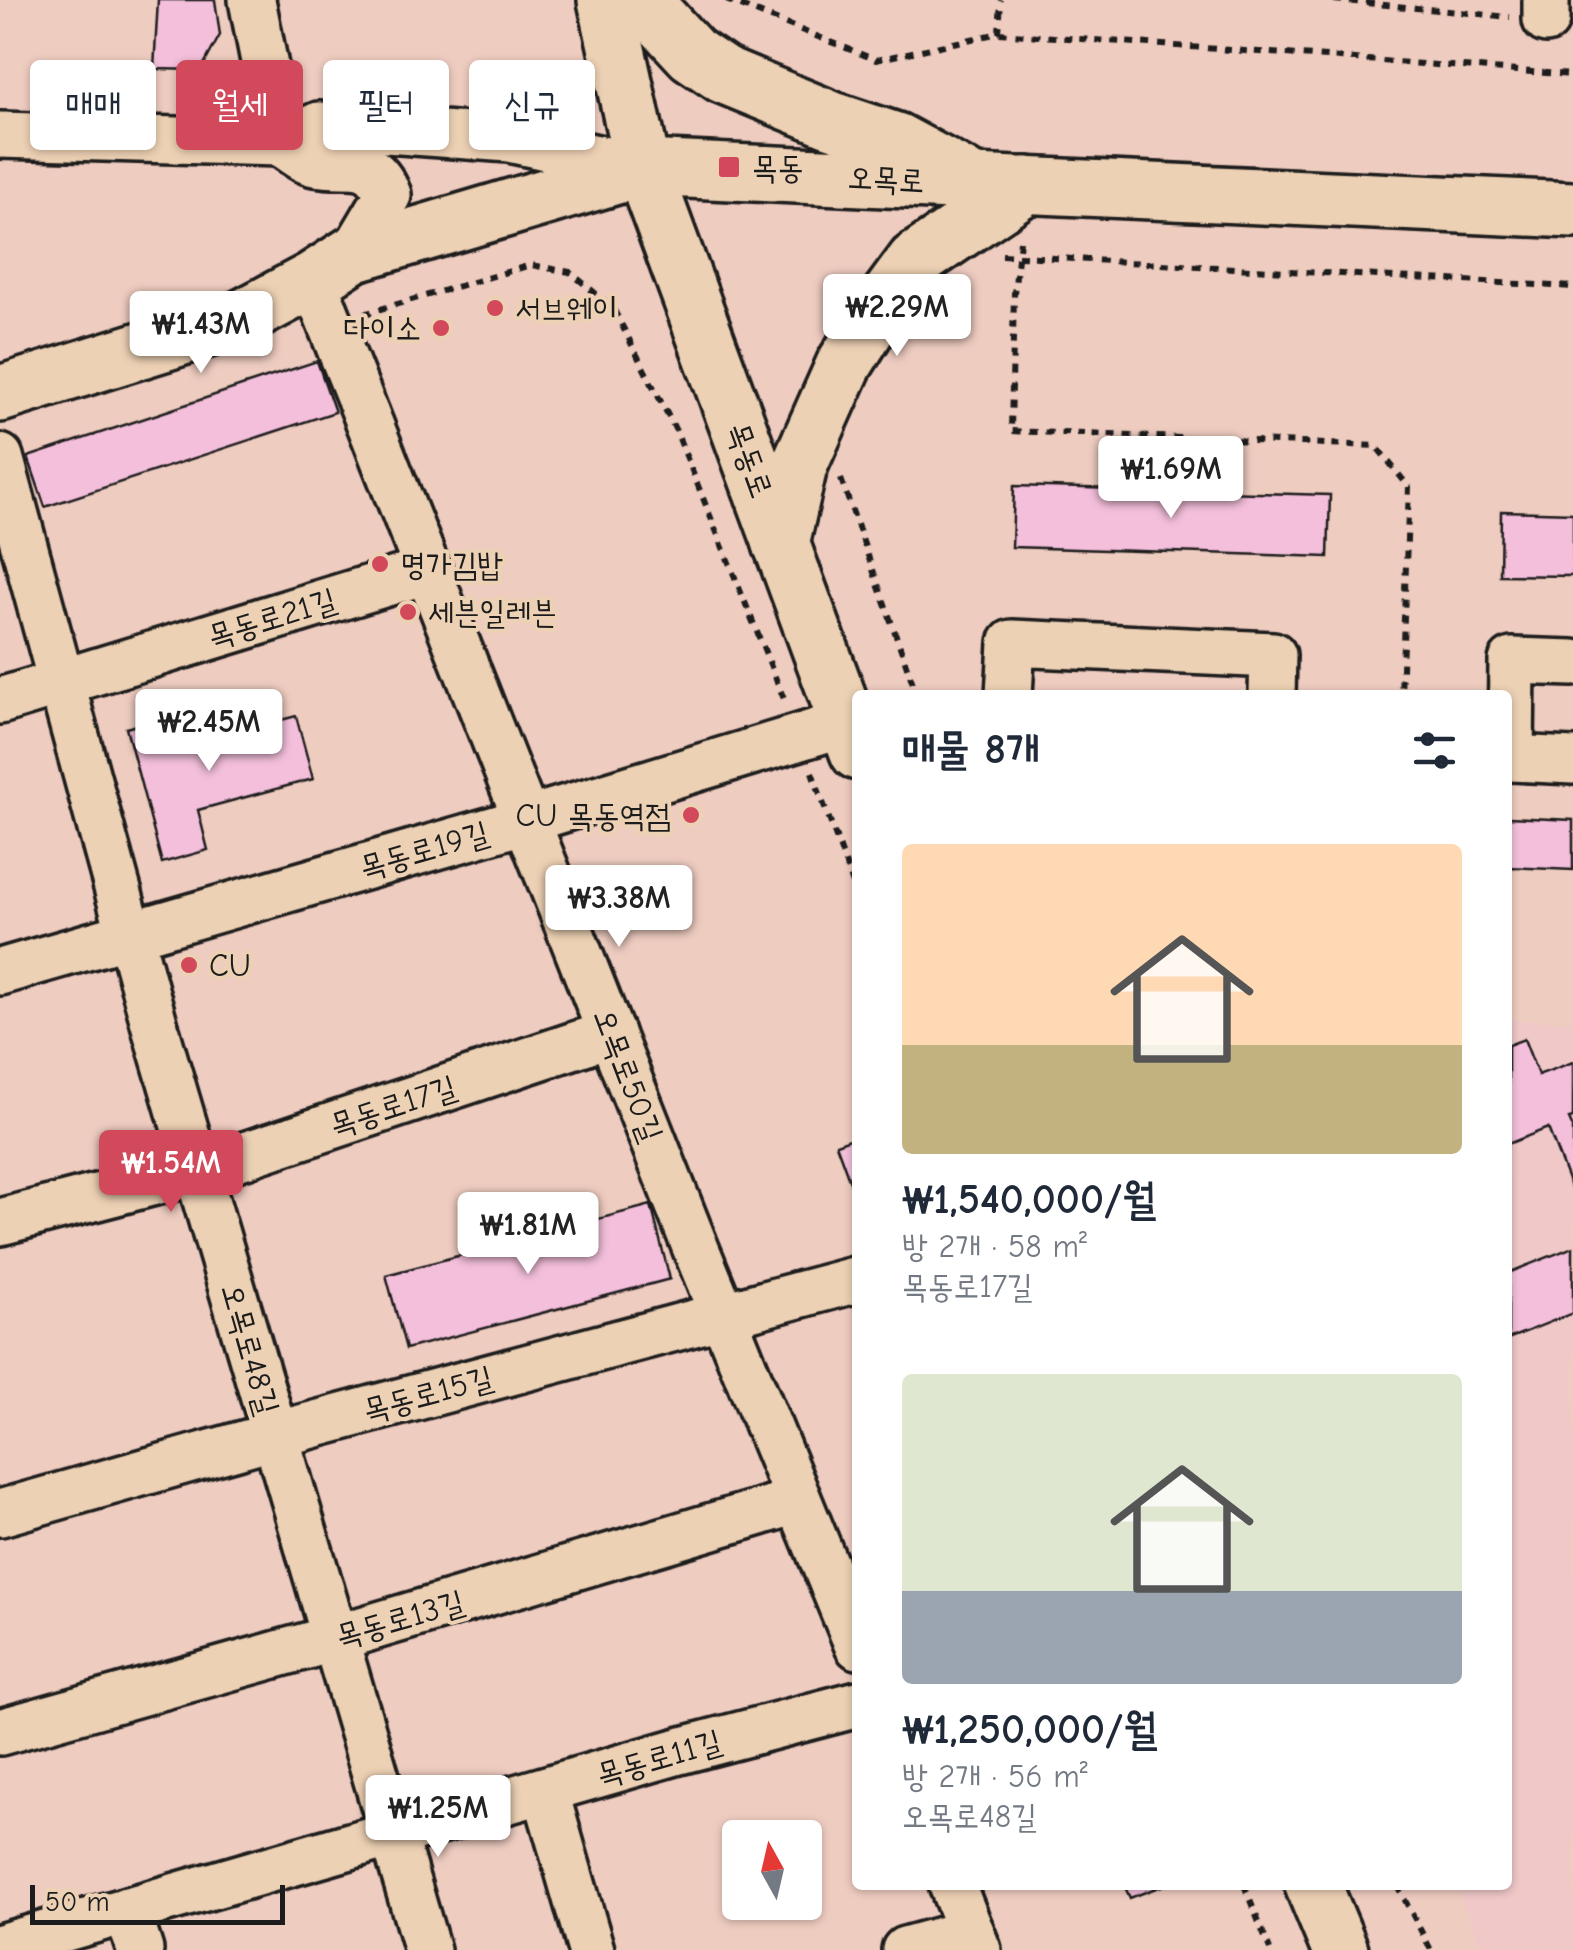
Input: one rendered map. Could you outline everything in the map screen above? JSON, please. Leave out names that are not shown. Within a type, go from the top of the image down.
[{"type":"main road","name":"목동로","points":[[569,0],[580,51],[644,168]]},
{"type":"main road","name":"목동로","points":[[606,0],[644,168],[781,544],[834,738]]},
{"type":"main road","points":[[642,0],[692,54],[723,75],[1001,184],[915,260],[844,365],[799,466],[781,544]]},
{"type":"main road","name":"오목로","points":[[0,394],[240,319],[332,267],[644,168],[1573,210]]},
{"type":"main road","points":[[1316,1890],[1340,1950]]},
{"type":"street","points":[[252,0],[264,60]]},
{"type":"street","points":[[303,132],[318,125],[509,139],[644,168]]},
{"type":"street","points":[[0,135],[176,140]]},
{"type":"street","points":[[290,150],[310,163],[367,166],[380,176],[388,195],[332,267]]},
{"type":"street","name":"오목로50길","points":[[332,267],[428,570],[852,1632]]},
{"type":"street","name":"오목로48길","points":[[0,457],[197,1171],[427,1950]]},
{"type":"street","name":"목동로21길","points":[[0,701],[428,570]]},
{"type":"street","points":[[1009,690],[1012,643],[1274,655],[1272,690]]},
{"type":"street","points":[[1512,690],[1512,661],[1573,663]]},
{"type":"street","name":"목동로19길","points":[[0,972],[527,820],[834,738]]},
{"type":"street","points":[[1512,758],[1573,761]]},
{"type":"street","name":"목동로17길","points":[[0,1222],[197,1171],[611,1033]]},
{"type":"street","name":"목동로15길","points":[[0,1513],[852,1281]]},
{"type":"street","name":"목동로13길","points":[[0,1732],[798,1501]]},
{"type":"street","name":"목동로11길","points":[[0,1947],[134,1930],[393,1834],[852,1706]]},
{"type":"street","points":[[545,1790],[591,1950]]},
{"type":"street","points":[[905,1950],[974,1941],[954,1890]]},
{"type":"path","points":[[726,0],[876,60],[999,33],[1573,74]]},
{"type":"path","points":[[999,33],[1001,0]]},
{"type":"path","points":[[1334,0],[1546,10]]},
{"type":"path","points":[[1001,184],[1018,257],[1011,431],[1376,446],[1409,487],[1402,690]]},
{"type":"path","points":[[986,253],[1573,287]]},
{"type":"path","points":[[570,272],[613,308],[834,738],[852,858]]},
{"type":"path","points":[[839,472],[914,690]]},
{"type":"path","points":[[1246,1890],[1270,1950]]},
{"type":"path","points":[[1400,1890],[1431,1950]]},
{"type":"shaded area","points":[[1512,1020],[1573,1021],[1573,1950],[1483,1950],[1457,1890],[1512,1890]]},
{"type":"building","points":[[158,0],[215,0],[220,35],[206,60],[176,60],[176,69],[156,69]]},
{"type":"building","points":[[317,361],[335,412],[45,507],[28,457]]},
{"type":"building","points":[[1014,486],[1330,495],[1328,557],[1012,547]]},
{"type":"building","points":[[1501,511],[1573,513],[1573,576],[1500,575]]},
{"type":"building","points":[[181,713],[190,745],[296,716],[313,779],[198,810],[208,850],[162,863],[126,728]]},
{"type":"building","points":[[1512,817],[1573,820],[1573,870],[1512,867]]},
{"type":"building","points":[[1524,1039],[1538,1075],[1573,1062],[1573,1118],[1569,1119],[1573,1128],[1573,1193],[1548,1128],[1512,1142],[1512,1044]]},
{"type":"building","points":[[852,1138],[852,1188],[836,1144]]},
{"type":"building","points":[[651,1205],[670,1279],[406,1349],[386,1275]]},
{"type":"building","points":[[1573,1247],[1573,1313],[1512,1337],[1512,1271]]},
{"type":"building","points":[[1126,1890],[1151,1890],[1130,1898]]},
{"type":"place","name":"목동","points":[[729,167]]},
{"type":"place","name":"서브웨이","points":[[495,308]]},
{"type":"place","name":"다이소","points":[[441,328]]},
{"type":"place","name":"명가김밥","points":[[380,564]]},
{"type":"place","name":"세븐일레븐","points":[[408,612]]},
{"type":"place","name":"CU 목동역점","points":[[691,815]]},
{"type":"place","name":"CU","points":[[189,965]]}]
